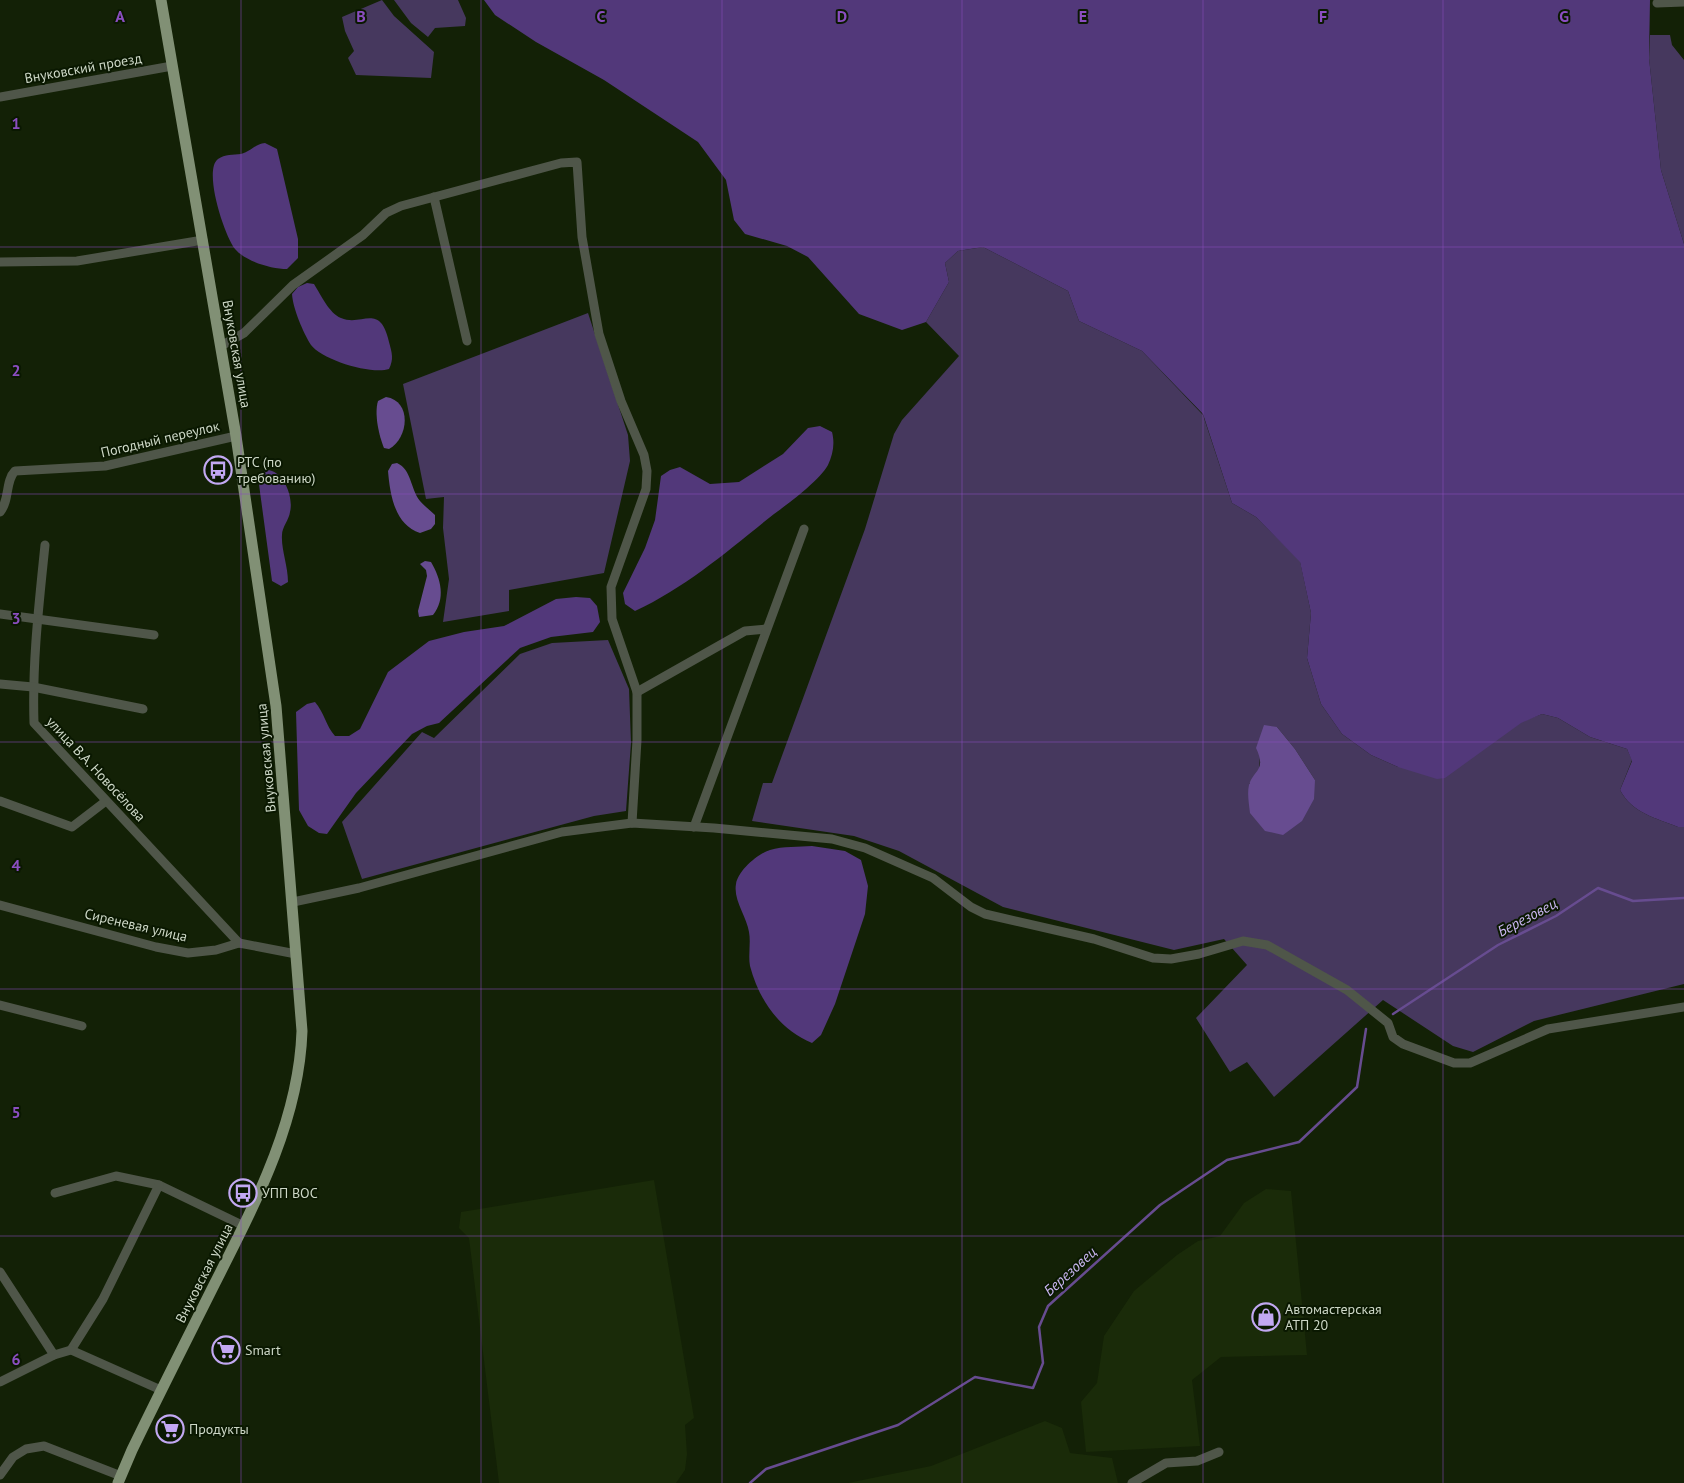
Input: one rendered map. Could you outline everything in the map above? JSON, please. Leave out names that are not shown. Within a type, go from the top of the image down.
[{"type":"main road","name":"Внуковская улица","points":[[120,1480],[161,1390],[244,1226],[278,1147],[298,1073],[302,1031],[276,706],[236,436],[161,0]]},
{"type":"street","points":[[1657,3],[1684,2]]},
{"type":"street","name":"Внуковский проезд","points":[[0,97],[172,66]]},
{"type":"street","points":[[220,346],[244,333],[292,285],[363,235],[386,213],[402,206],[561,162],[578,162],[582,237],[599,334],[620,401],[644,454],[647,471],[646,489],[611,587],[612,619],[636,692],[637,740],[632,823]]},
{"type":"street","points":[[434,197],[467,341]]},
{"type":"street","points":[[0,262],[77,261],[203,240]]},
{"type":"street","name":"Погодный переулок","points":[[0,512],[7,500],[11,475],[15,471],[104,466],[236,436]]},
{"type":"street","points":[[694,827],[804,529]]},
{"type":"street","name":"улица В.А. Новосёлова","points":[[46,545],[37,618],[33,687],[34,723],[239,943]]},
{"type":"street","points":[[0,614],[154,635]]},
{"type":"street","points":[[636,692],[745,630],[766,629]]},
{"type":"street","points":[[0,684],[33,687],[143,710]]},
{"type":"street","points":[[0,801],[72,827],[106,801]]},
{"type":"street","points":[[293,902],[359,888],[562,832],[632,823],[694,827],[832,839],[865,848],[933,878],[971,907],[985,914],[1094,940],[1152,958],[1171,959],[1198,954],[1243,941],[1267,945],[1347,990],[1388,1023],[1393,1037],[1403,1044],[1454,1063],[1470,1063],[1548,1029],[1684,1007]]},
{"type":"street","name":"Сиреневая улица","points":[[0,905],[156,947],[188,953],[216,950],[239,943],[296,954]]},
{"type":"street","points":[[0,1005],[82,1026]]},
{"type":"street","points":[[55,1193],[116,1176],[159,1185],[244,1226]]},
{"type":"street","points":[[71,1350],[103,1299],[159,1185]]},
{"type":"street","points":[[0,1272],[54,1355]]},
{"type":"street","points":[[0,1382],[54,1355],[71,1350],[161,1390]]},
{"type":"street","points":[[0,1475],[13,1458],[26,1448],[44,1446],[120,1480]]},
{"type":"street","points":[[1132,1483],[1166,1463],[1196,1461],[1219,1452]]},
{"type":"shaded area","points":[[382,0],[394,16],[434,52],[431,78],[356,75],[348,58],[354,51],[345,31],[342,17]]},
{"type":"shaded area","points":[[394,0],[458,0],[466,18],[465,26],[435,28],[428,37],[411,23]]},
{"type":"shaded area","points":[[484,0],[1650,0],[1649,58],[1661,170],[1684,244],[1684,827],[1678,827],[1645,814],[1625,798],[1620,790],[1632,761],[1627,749],[1590,737],[1558,718],[1542,714],[1521,723],[1445,778],[1437,779],[1398,767],[1371,755],[1342,734],[1321,704],[1307,658],[1311,613],[1300,562],[1256,517],[1232,503],[1203,414],[1142,351],[1079,321],[1068,291],[983,247],[958,251],[945,263],[949,282],[926,322],[902,330],[859,314],[808,257],[787,246],[745,234],[734,220],[726,180],[698,142],[604,80],[536,42],[495,15]]},
{"type":"shaded area","points":[[1650,35],[1670,35],[1672,45],[1684,60],[1684,244],[1661,170],[1649,58]]},
{"type":"shaded area","points":[[265,143],[277,149],[298,239],[298,258],[287,269],[259,264],[235,249],[230,242],[221,217],[214,189],[214,165],[218,159],[226,155],[244,153]]},
{"type":"shaded area","points":[[983,247],[1068,291],[1079,321],[1142,351],[1203,415],[1232,503],[1256,517],[1300,561],[1311,613],[1307,658],[1321,704],[1342,734],[1371,755],[1398,767],[1542,714],[1558,718],[1590,737],[1627,749],[1632,760],[1620,790],[1625,798],[1645,814],[1678,827],[1684,827],[1684,984],[1534,1021],[1473,1052],[1453,1046],[1383,1000],[1274,1097],[1247,1062],[1230,1072],[1196,1018],[1247,965],[1224,939],[1174,950],[1003,907],[899,851],[854,836],[752,821],[763,783],[772,783],[865,529],[894,434],[902,420],[959,356],[926,322],[949,282],[945,263],[958,251]],"holes":[[[1277,727],[1295,749],[1315,780],[1249,784],[1259,771],[1260,756]]]},
{"type":"shaded area","points":[[307,283],[314,284],[329,308],[337,316],[349,320],[370,318],[381,323],[392,353],[392,362],[389,369],[371,370],[348,365],[325,356],[311,345],[299,320],[292,294],[298,287]]},
{"type":"shaded area","points":[[588,313],[628,435],[630,461],[604,573],[509,590],[509,611],[443,622],[449,579],[443,528],[444,497],[426,499],[403,384]]},
{"type":"shaded area","points":[[386,397],[400,405],[404,412],[405,420],[401,437],[389,449],[384,448],[377,418],[378,401]]},
{"type":"shaded area","points":[[820,426],[832,432],[833,449],[828,465],[811,484],[724,554],[672,591],[635,611],[625,604],[623,593],[645,548],[655,520],[661,476],[670,470],[680,467],[710,484],[739,482],[783,454],[808,428]]},
{"type":"shaded area","points":[[397,463],[406,470],[420,501],[435,515],[435,524],[431,529],[420,533],[412,529],[399,516],[392,499],[388,471],[392,464]]},
{"type":"shaded area","points":[[266,470],[272,471],[282,479],[289,492],[291,506],[282,535],[288,582],[281,586],[272,581],[258,477]]},
{"type":"shaded area","points":[[425,561],[431,562],[437,575],[441,596],[433,615],[419,617],[418,611],[427,576],[426,570],[420,564]]},
{"type":"shaded area","points":[[590,598],[597,606],[600,622],[593,632],[551,637],[520,648],[439,723],[427,726],[412,734],[356,793],[327,834],[319,833],[308,826],[299,810],[296,712],[307,704],[315,702],[335,736],[349,736],[360,729],[388,672],[429,641],[464,632],[504,626],[556,599]]},
{"type":"shaded area","points":[[608,640],[629,689],[631,743],[626,811],[594,816],[362,879],[342,822],[422,732],[434,738],[520,654],[552,643]]},
{"type":"shaded area","points":[[1264,725],[1277,727],[1295,749],[1315,780],[1314,799],[1302,821],[1283,835],[1265,831],[1250,813],[1248,788],[1260,766],[1256,748]]},
{"type":"shaded area","points":[[812,846],[845,851],[861,860],[868,886],[865,914],[835,1004],[821,1035],[812,1043],[800,1037],[780,1021],[765,1002],[759,990],[750,966],[750,936],[736,896],[736,884],[740,874],[749,864],[765,852],[786,847]]},
{"type":"shaded area","points":[[654,1180],[694,1418],[685,1425],[687,1454],[685,1470],[676,1483],[499,1483],[469,1238],[459,1228],[461,1212]]},
{"type":"shaded area","points":[[1266,1189],[1291,1191],[1307,1355],[1221,1357],[1192,1380],[1200,1446],[1086,1452],[1081,1402],[1097,1383],[1104,1336],[1134,1291],[1177,1255],[1198,1241],[1220,1236],[1244,1203]]},
{"type":"shaded area","points":[[1045,1421],[1062,1428],[1070,1453],[1112,1458],[1118,1483],[848,1483],[931,1466]]},
{"type":"waterway","name":"Березовец","points":[[1393,1014],[1498,945],[1556,916],[1598,888],[1633,901],[1684,898]]},
{"type":"waterway","name":"Березовец","points":[[750,1483],[766,1469],[898,1425],[975,1377],[1033,1388],[1043,1363],[1039,1327],[1048,1306],[1160,1205],[1227,1160],[1299,1142],[1357,1087],[1366,1029]]},
{"type":"place","name":"РТС (по требованию)","points":[[218,470]]},
{"type":"place","name":"УПП ВОС","points":[[243,1193]]},
{"type":"place","name":"Автомастерская АТП 20","points":[[1266,1317]]},
{"type":"place","name":"Smart","points":[[226,1350]]},
{"type":"place","name":"Продукты","points":[[170,1429]]}]
